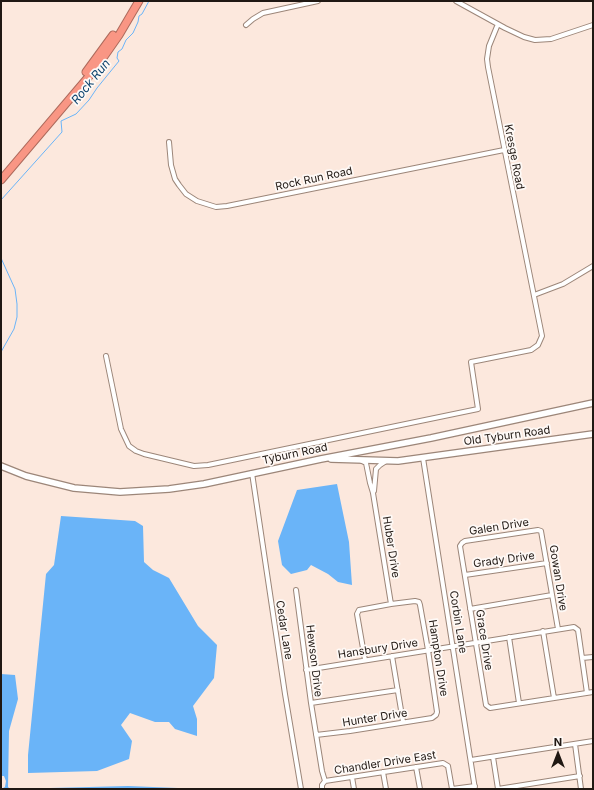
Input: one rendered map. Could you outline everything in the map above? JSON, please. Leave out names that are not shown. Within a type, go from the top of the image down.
[{"type":"highway","points":[[1,172],[92,65],[134,1]]},
{"type":"highway","points":[[1,180],[96,68],[119,35],[139,1]]},
{"type":"main road","name":"Tyburn Road","points":[[1,466],[26,476],[74,488],[117,492],[169,490],[431,438],[593,403]]},
{"type":"main road","name":"Old Tyburn Road","points":[[321,459],[386,461],[423,458],[593,434]]},
{"type":"street","points":[[246,25],[263,13],[318,1]]},
{"type":"street","points":[[456,1],[524,37],[540,40],[551,39],[593,25]]},
{"type":"street","name":"Kresge Road","points":[[106,356],[121,429],[129,446],[136,451],[194,466],[208,465],[478,409],[471,362],[529,351],[538,345],[542,336],[490,84],[487,59],[491,39],[498,24]]},
{"type":"street","name":"Rock Run Road","points":[[169,142],[170,165],[179,185],[186,194],[197,201],[216,207],[228,206],[504,150]]},
{"type":"street","points":[[534,295],[559,286],[593,266]]},
{"type":"street","name":"Corbin Lane","points":[[423,458],[475,787]]},
{"type":"street","name":"Huber Drive","points":[[362,461],[366,464],[373,493],[391,604]]},
{"type":"street","name":"Huber Drive","points":[[373,493],[376,469],[386,461]]},
{"type":"street","name":"Cedar Lane","points":[[252,474],[285,694],[302,789]]},
{"type":"street","name":"Galen Drive","points":[[462,543],[465,541],[540,530]]},
{"type":"street","name":"Gowan Drive","points":[[540,530],[542,532],[558,629]]},
{"type":"street","name":"Grace Drive","points":[[462,543],[460,546],[486,705],[490,708],[593,692]]},
{"type":"street","name":"Grady Drive","points":[[465,575],[547,563]]},
{"type":"street","name":"Hewson Drive","points":[[296,590],[311,703],[325,781]]},
{"type":"street","points":[[470,608],[552,596]]},
{"type":"street","name":"Hampton Drive","points":[[391,604],[415,601],[419,602],[428,650],[437,712],[436,716]]},
{"type":"street","points":[[365,660],[357,614],[359,610],[391,604]]},
{"type":"street","name":"Hansbury Drive","points":[[306,670],[573,627],[576,628],[582,658]]},
{"type":"street","points":[[543,631],[554,698]]},
{"type":"street","points":[[509,637],[520,703]]},
{"type":"street","points":[[392,656],[403,722]]},
{"type":"street","points":[[588,693],[582,658],[593,657]]},
{"type":"street","points":[[311,703],[398,690]]},
{"type":"street","name":"Hunter Drive","points":[[316,735],[350,731],[436,716]]},
{"type":"street","points":[[471,760],[593,741]]},
{"type":"street","points":[[575,744],[582,789]]},
{"type":"street","points":[[492,757],[498,789],[580,776]]},
{"type":"street","name":"Chandler Drive East","points":[[325,781],[443,763],[448,766],[452,789]]},
{"type":"street","points":[[416,767],[420,789]]},
{"type":"street","points":[[383,772],[386,789]]},
{"type":"street","points":[[352,777],[354,789]]},
{"type":"street","points":[[322,789],[322,785],[325,781]]},
{"type":"street","points":[[452,789],[475,787]]},
{"type":"water","points":[[337,484],[349,542],[352,585],[338,582],[328,574],[311,565],[307,570],[291,574],[282,565],[278,541],[297,490]]},
{"type":"water","points":[[61,516],[135,521],[143,526],[144,562],[153,570],[169,578],[198,626],[217,645],[214,678],[193,706],[197,719],[197,736],[175,729],[169,722],[155,722],[130,713],[121,725],[132,741],[129,759],[97,771],[28,773],[28,755],[46,574],[54,565]]},
{"type":"water","points":[[1,674],[15,675],[18,699],[9,731],[8,787],[10,789],[1,789],[5,787],[6,781],[4,776],[1,776]]},
{"type":"water","points":[[128,786],[180,789],[11,789]]},
{"type":"waterway","name":"Rock Run","points":[[1,200],[62,132],[61,121],[76,114],[89,100],[119,61],[117,58],[118,52],[122,49],[126,40],[133,33],[139,16],[142,14],[149,1]]},
{"type":"waterway","name":"Rock Run","points":[[1,258],[15,289],[17,304],[17,317],[14,329],[1,352]]}]
